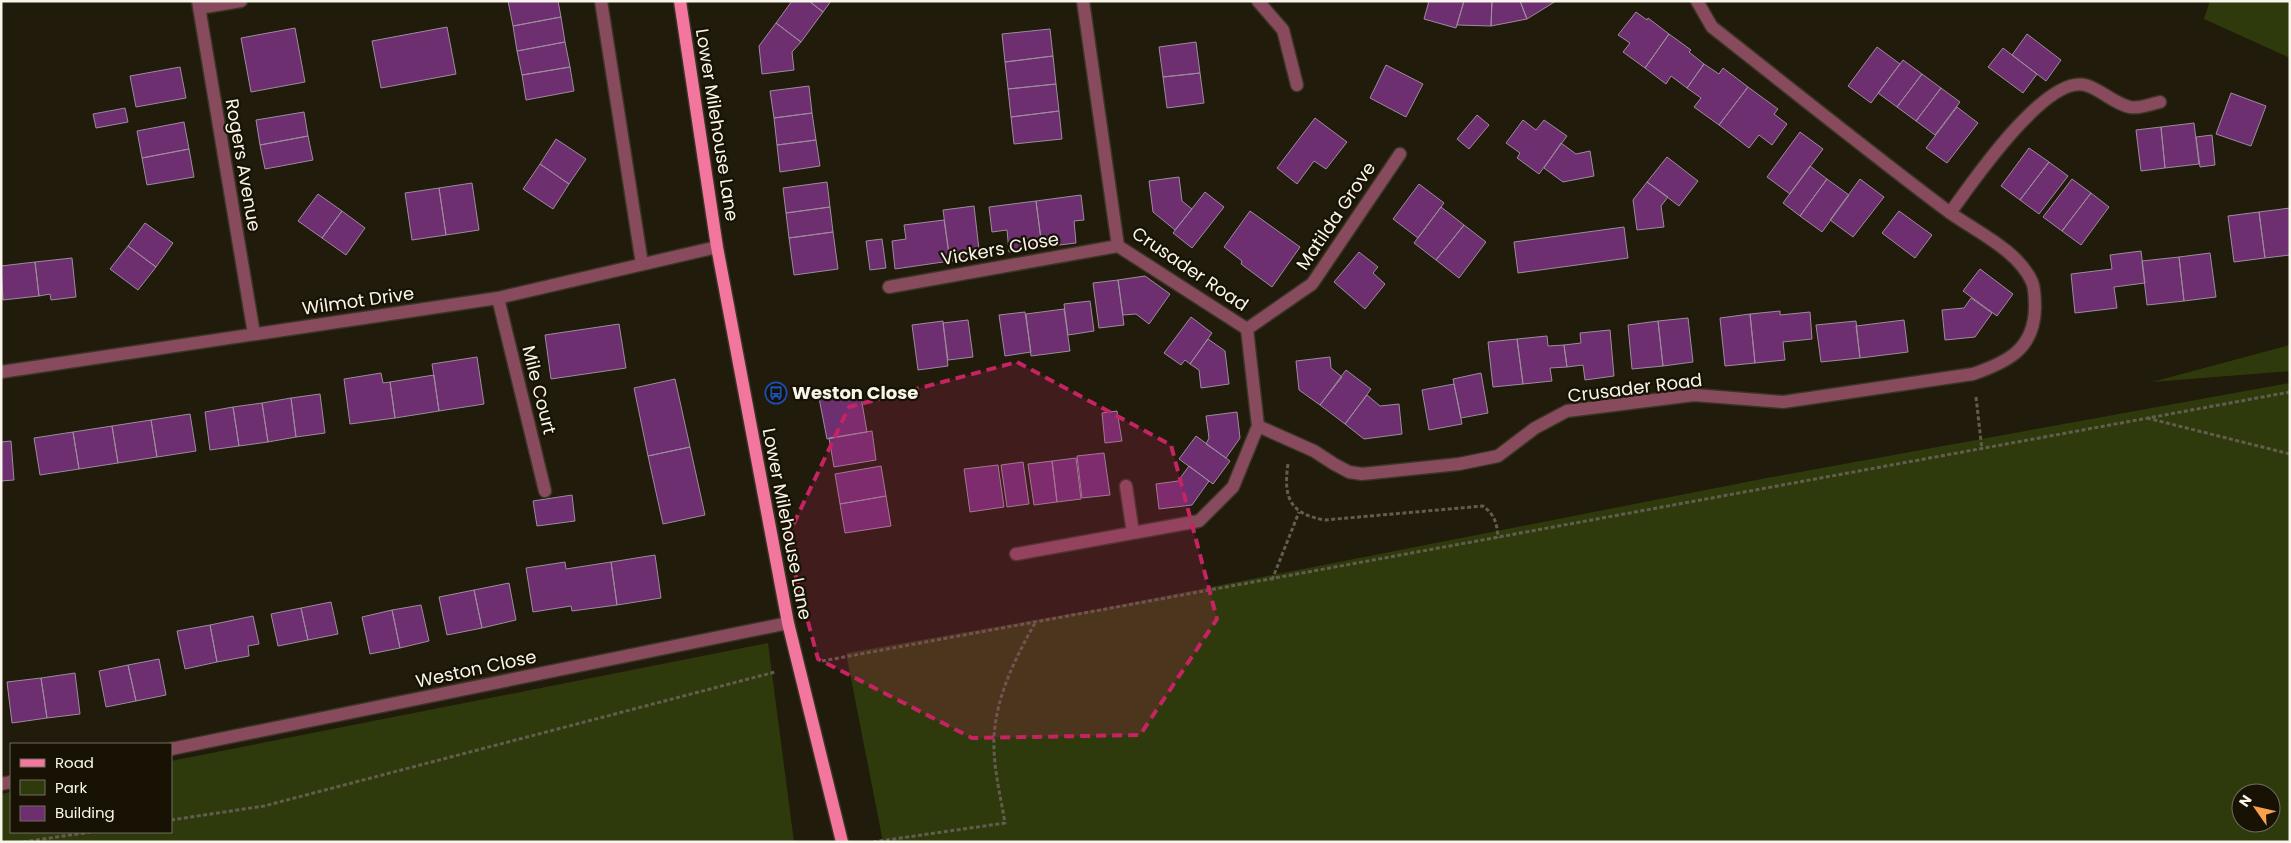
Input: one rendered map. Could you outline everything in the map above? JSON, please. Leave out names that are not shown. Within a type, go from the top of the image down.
[{"type":"main road","name":"Lower Milehouse Lane","points":[[680,1],[717,247],[788,623],[842,842]]},
{"type":"street","points":[[198,4],[241,1]]},
{"type":"street","points":[[601,1],[642,264]]},
{"type":"street","name":"Crusader Road","points":[[1083,1],[1118,246],[1248,329],[1258,426],[1350,472],[1362,474],[1460,464],[1498,456],[1535,428],[1567,411],[1694,395],[1783,402],[1973,374],[2009,359],[2029,337],[2035,318],[2032,282],[2019,264],[1997,244],[1950,213],[1712,27],[1697,1]]},
{"type":"street","points":[[1258,1],[1283,30],[1297,85]]},
{"type":"street","name":"Rogers Avenue","points":[[198,4],[254,334]]},
{"type":"street","points":[[1950,213],[1998,148],[2039,104],[2065,88],[2084,85],[2131,108],[2160,102]]},
{"type":"street","name":"Matilda Grove","points":[[1248,329],[1312,284],[1400,154]]},
{"type":"street","name":"Vickers Close","points":[[889,287],[1118,246]]},
{"type":"street","name":"Wilmot Drive","points":[[1,372],[498,298],[717,247]]},
{"type":"street","name":"Mile Court","points":[[498,298],[545,491]]},
{"type":"street","points":[[1016,554],[1199,521],[1233,487],[1258,426]]},
{"type":"street","points":[[1126,486],[1133,533]]},
{"type":"street","name":"Weston Close","points":[[172,750],[788,623]]},
{"type":"path","points":[[1973,374],[1982,450]]},
{"type":"path","points":[[172,820],[264,806],[798,666],[2290,392]]},
{"type":"path","points":[[2146,418],[2290,454]]},
{"type":"path","points":[[1293,442],[1285,480],[1287,496],[1299,512],[1310,518],[1325,520],[1483,506],[1491,512],[1497,522],[1498,538]]},
{"type":"path","points":[[1272,580],[1299,512]]},
{"type":"path","points":[[873,842],[1005,823],[994,750],[996,721],[1002,694],[1014,662],[1035,622]]},
{"type":"path","points":[[23,842],[84,833]]},
{"type":"highlighted area","points":[[1017,362],[1171,445],[1217,619],[1140,735],[972,738],[818,659],[786,540],[849,407]]},
{"type":"green space","points":[[2210,1],[2290,1],[2290,58],[2204,19]]},
{"type":"green space","points":[[2290,345],[2290,371],[2152,382]]},
{"type":"green space","points":[[2290,383],[2290,842],[883,842],[846,653],[1104,608],[1767,478]]},
{"type":"green space","points":[[768,643],[794,842],[1,842],[1,794],[10,792],[10,833],[172,833],[172,761]]},
{"type":"building","points":[[508,1],[558,1],[561,17],[513,26]]},
{"type":"building","points":[[792,1],[809,1],[823,12],[801,42],[776,23]]},
{"type":"building","points":[[809,1],[831,1],[823,12]]},
{"type":"building","points":[[1429,1],[1464,1],[1456,28],[1424,19]]},
{"type":"building","points":[[1464,1],[1492,1],[1491,26],[1457,25]]},
{"type":"building","points":[[1492,1],[1520,1],[1527,19],[1491,26]]},
{"type":"building","points":[[1520,1],[1556,1],[1527,19]]},
{"type":"building","points":[[1636,12],[1647,20],[1648,18],[1669,34],[1645,68],[1623,52],[1630,43],[1618,35]]},
{"type":"building","points":[[561,17],[565,42],[517,51],[513,26]]},
{"type":"building","points":[[776,23],[801,42],[792,52],[794,70],[762,74],[759,46]]},
{"type":"building","points":[[447,27],[456,74],[381,88],[372,41]]},
{"type":"building","points":[[295,28],[305,82],[251,92],[241,38]]},
{"type":"building","points":[[1050,29],[1053,56],[1005,62],[1002,34]]},
{"type":"building","points":[[1669,34],[1691,50],[1689,52],[1704,64],[1687,88],[1671,76],[1666,84],[1645,68]]},
{"type":"building","points":[[2027,34],[2061,60],[2046,81],[2012,55]]},
{"type":"building","points":[[565,42],[570,67],[522,75],[517,51]]},
{"type":"building","points":[[1196,42],[1200,73],[1163,77],[1159,47]]},
{"type":"building","points":[[1877,47],[1900,64],[1871,103],[1848,86]]},
{"type":"building","points":[[2003,48],[2037,74],[2023,93],[1988,67]]},
{"type":"building","points":[[1053,56],[1056,84],[1008,89],[1005,62]]},
{"type":"building","points":[[1903,60],[1922,74],[1897,107],[1878,93]]},
{"type":"building","points":[[1704,64],[1719,74],[1723,68],[1748,87],[1719,125],[1694,107],[1701,98],[1687,88]]},
{"type":"building","points":[[1386,65],[1423,84],[1406,117],[1370,98]]},
{"type":"building","points":[[180,67],[186,98],[136,107],[130,76]]},
{"type":"building","points":[[570,67],[574,91],[526,100],[522,75]]},
{"type":"building","points":[[1200,73],[1204,103],[1167,108],[1163,77]]},
{"type":"building","points":[[1922,74],[1941,88],[1916,121],[1897,107]]},
{"type":"building","points":[[1056,84],[1059,111],[1011,117],[1008,89]]},
{"type":"building","points":[[809,86],[812,113],[774,118],[770,91]]},
{"type":"building","points":[[1748,87],[1778,109],[1774,114],[1787,124],[1772,145],[1759,135],[1749,148],[1719,125]]},
{"type":"building","points":[[1941,88],[1960,102],[1935,135],[1916,121]]},
{"type":"building","points":[[2231,93],[2266,106],[2251,146],[2216,134]]},
{"type":"building","points":[[1957,107],[1978,123],[1947,163],[1926,148]]},
{"type":"building","points":[[125,108],[128,122],[96,128],[93,114]]},
{"type":"building","points":[[1059,111],[1062,139],[1014,144],[1011,117]]},
{"type":"building","points":[[304,112],[308,136],[260,145],[256,120]]},
{"type":"building","points":[[812,113],[816,140],[777,145],[774,118]]},
{"type":"building","points":[[1477,115],[1489,125],[1469,149],[1457,139]]},
{"type":"building","points":[[1315,118],[1347,142],[1326,169],[1314,161],[1297,184],[1277,168]]},
{"type":"building","points":[[1523,120],[1536,130],[1544,120],[1567,136],[1539,174],[1517,158],[1520,153],[1506,143]]},
{"type":"building","points":[[184,122],[189,149],[142,158],[137,131]]},
{"type":"building","points":[[2194,123],[2199,164],[2165,168],[2161,127]]},
{"type":"building","points":[[2161,127],[2165,168],[2141,171],[2136,130]]},
{"type":"building","points":[[1800,132],[1823,149],[1790,194],[1767,177]]},
{"type":"building","points":[[2212,135],[2215,165],[2200,167],[2196,137]]},
{"type":"building","points":[[308,136],[313,160],[265,169],[260,145]]},
{"type":"building","points":[[556,139],[586,159],[569,184],[540,164]]},
{"type":"building","points":[[816,140],[820,166],[780,172],[777,145]]},
{"type":"building","points":[[1561,143],[1576,154],[1590,151],[1594,176],[1563,182],[1544,168]]},
{"type":"building","points":[[2029,148],[2049,162],[2020,200],[2001,186]]},
{"type":"building","points":[[189,149],[194,177],[147,185],[142,158]]},
{"type":"building","points":[[1667,157],[1698,181],[1679,206],[1647,182]]},
{"type":"building","points":[[2049,162],[2068,176],[2039,214],[2020,200]]},
{"type":"building","points":[[540,164],[569,184],[553,209],[523,189]]},
{"type":"building","points":[[1810,166],[1827,179],[1800,216],[1783,203]]},
{"type":"building","points":[[1179,177],[1182,201],[1192,209],[1175,230],[1153,212],[1149,181]]},
{"type":"building","points":[[1827,179],[1849,195],[1822,232],[1800,216]]},
{"type":"building","points":[[1860,179],[1884,197],[1853,237],[1830,220]]},
{"type":"building","points":[[2072,179],[2091,193],[2062,231],[2043,217]]},
{"type":"building","points":[[827,182],[830,207],[786,213],[783,188]]},
{"type":"building","points":[[1647,182],[1668,197],[1661,206],[1664,227],[1637,230],[1633,200]]},
{"type":"building","points":[[472,183],[479,230],[446,235],[439,188]]},
{"type":"building","points":[[1419,184],[1444,203],[1418,238],[1393,219]]},
{"type":"building","points":[[439,188],[446,235],[412,240],[405,193]]},
{"type":"building","points":[[1205,192],[1224,207],[1192,248],[1173,233]]},
{"type":"building","points":[[2091,193],[2109,207],[2081,245],[2062,231]]},
{"type":"building","points":[[318,194],[342,211],[322,238],[298,221]]},
{"type":"building","points":[[1081,195],[1084,220],[1074,221],[1076,243],[1042,247],[1036,201]]},
{"type":"building","points":[[1036,201],[1042,247],[1009,252],[1007,230],[992,232],[989,207]]},
{"type":"building","points":[[974,206],[980,258],[950,261],[943,210]]},
{"type":"building","points":[[830,207],[833,232],[789,238],[786,213]]},
{"type":"building","points":[[1441,207],[1464,225],[1436,260],[1414,243]]},
{"type":"building","points":[[2290,208],[2290,255],[2265,258],[2259,212]]},
{"type":"building","points":[[342,211],[365,228],[346,255],[322,238]]},
{"type":"building","points":[[1250,211],[1300,247],[1272,287],[1241,264],[1242,261],[1224,247]]},
{"type":"building","points":[[1899,211],[1932,235],[1915,258],[1882,233]]},
{"type":"building","points":[[2259,212],[2265,258],[2234,262],[2228,216]]},
{"type":"building","points":[[944,220],[950,261],[895,269],[892,241],[906,239],[904,225]]},
{"type":"building","points":[[145,223],[173,243],[156,267],[128,246]]},
{"type":"building","points":[[1464,225],[1486,242],[1459,278],[1436,260]]},
{"type":"building","points":[[1624,227],[1628,258],[1518,273],[1514,242]]},
{"type":"building","points":[[833,232],[838,269],[794,275],[789,238]]},
{"type":"building","points":[[882,239],[886,268],[870,270],[866,241]]},
{"type":"building","points":[[128,246],[156,267],[138,290],[110,269]]},
{"type":"building","points":[[2141,251],[2145,283],[2114,287],[2117,308],[2075,313],[2071,274],[2112,269],[2110,255]]},
{"type":"building","points":[[1359,252],[1378,267],[1373,273],[1385,284],[1365,309],[1334,282]]},
{"type":"building","points":[[2210,253],[2216,297],[2184,301],[2179,257]]},
{"type":"building","points":[[2179,257],[2184,301],[2147,305],[2142,261]]},
{"type":"building","points":[[72,258],[76,297],[51,300],[50,294],[39,296],[35,262]]},
{"type":"building","points":[[35,262],[39,296],[3,300],[1,266]]},
{"type":"building","points":[[1980,269],[2013,294],[1997,316],[1963,291]]},
{"type":"building","points":[[1145,276],[1170,294],[1149,324],[1136,314],[1123,315],[1118,280]]},
{"type":"building","points":[[1118,280],[1124,325],[1099,328],[1093,283]]},
{"type":"building","points":[[1971,298],[1992,313],[1975,337],[1945,340],[1942,310],[1964,308]]},
{"type":"building","points":[[1090,301],[1094,331],[1068,335],[1064,304]]},
{"type":"building","points":[[1064,309],[1070,351],[1031,356],[1026,314]]},
{"type":"building","points":[[1780,311],[1780,315],[1810,312],[1812,339],[1783,342],[1785,360],[1755,363],[1750,314]]},
{"type":"building","points":[[1025,312],[1031,352],[1005,356],[999,315]]},
{"type":"building","points":[[1750,314],[1755,363],[1725,366],[1720,318]]},
{"type":"building","points":[[1191,317],[1212,333],[1190,364],[1185,360],[1181,365],[1164,353]]},
{"type":"building","points":[[1688,318],[1693,362],[1663,366],[1658,321]]},
{"type":"building","points":[[968,320],[973,357],[948,360],[943,323]]},
{"type":"building","points":[[1904,320],[1908,352],[1860,358],[1856,326]]},
{"type":"building","points":[[943,321],[948,366],[918,370],[912,325]]},
{"type":"building","points":[[1658,321],[1663,366],[1632,369],[1628,325]]},
{"type":"building","points":[[1856,321],[1860,358],[1821,362],[1816,325]]},
{"type":"building","points":[[619,324],[626,368],[551,379],[545,335]]},
{"type":"building","points":[[1610,330],[1614,376],[1585,380],[1583,365],[1567,367],[1564,345],[1581,343],[1580,333]]},
{"type":"building","points":[[1547,336],[1548,346],[1564,345],[1567,367],[1550,368],[1552,381],[1523,384],[1517,339]]},
{"type":"building","points":[[1208,339],[1225,351],[1229,384],[1201,388],[1199,370],[1190,364]]},
{"type":"building","points":[[1517,339],[1523,384],[1493,387],[1488,342]]},
{"type":"building","points":[[477,357],[484,404],[439,411],[432,364]]},
{"type":"building","points":[[1330,357],[1331,368],[1342,377],[1320,405],[1299,390],[1296,361]]},
{"type":"building","points":[[1346,370],[1371,389],[1345,424],[1320,405]]},
{"type":"building","points":[[381,373],[383,383],[390,382],[395,418],[350,424],[344,379]]},
{"type":"building","points":[[1481,373],[1488,413],[1461,418],[1453,379]]},
{"type":"building","points":[[434,375],[439,411],[395,418],[390,382]]},
{"type":"building","points":[[675,379],[690,447],[648,456],[634,388]]},
{"type":"building","points":[[1454,384],[1462,424],[1429,430],[1422,390]]},
{"type":"building","points":[[860,391],[867,432],[827,439],[819,398]]},
{"type":"building","points":[[320,394],[325,433],[296,437],[291,398]]},
{"type":"building","points":[[1367,395],[1380,406],[1399,404],[1402,434],[1364,439],[1345,424]]},
{"type":"building","points":[[291,398],[296,437],[268,442],[262,403]]},
{"type":"building","points":[[262,403],[268,442],[239,446],[233,407]]},
{"type":"building","points":[[233,407],[239,446],[210,450],[205,412]]},
{"type":"building","points":[[1117,411],[1122,441],[1105,443],[1102,413]]},
{"type":"building","points":[[1237,412],[1240,438],[1226,458],[1206,444],[1209,438],[1206,416]]},
{"type":"building","points":[[190,414],[196,451],[157,457],[151,420]]},
{"type":"building","points":[[151,420],[157,457],[118,463],[112,426]]},
{"type":"building","points":[[112,426],[118,463],[79,469],[73,432]]},
{"type":"building","points":[[872,431],[876,460],[834,467],[829,438]]},
{"type":"building","points":[[73,432],[79,469],[40,475],[34,438]]},
{"type":"building","points":[[1196,436],[1230,461],[1213,484],[1179,459]]},
{"type":"building","points":[[11,441],[14,480],[1,481],[1,442]]},
{"type":"building","points":[[690,447],[705,515],[663,524],[648,456]]},
{"type":"building","points":[[1104,453],[1110,495],[1082,498],[1077,456]]},
{"type":"building","points":[[1076,458],[1081,499],[1057,502],[1052,461]]},
{"type":"building","points":[[1052,461],[1057,502],[1034,505],[1028,464]]},
{"type":"building","points":[[1023,462],[1029,504],[1007,507],[1001,465]]},
{"type":"building","points":[[998,465],[1004,507],[970,512],[964,469]]},
{"type":"building","points":[[881,466],[886,496],[840,504],[835,474]]},
{"type":"building","points":[[1189,466],[1209,481],[1192,505],[1159,509],[1156,484],[1178,481]]},
{"type":"building","points":[[572,495],[575,521],[537,526],[533,501]]},
{"type":"building","points":[[886,496],[891,526],[845,533],[840,504]]},
{"type":"building","points":[[655,555],[661,598],[617,605],[611,562]]},
{"type":"building","points":[[565,562],[566,569],[611,562],[617,605],[572,611],[571,606],[533,612],[526,568]]},
{"type":"building","points":[[509,583],[516,620],[482,628],[474,590]]},
{"type":"building","points":[[474,590],[482,628],[447,635],[439,597]]},
{"type":"building","points":[[331,602],[338,634],[308,640],[301,608]]},
{"type":"building","points":[[421,605],[429,641],[400,648],[392,610]]},
{"type":"building","points":[[301,608],[308,640],[278,646],[271,614]]},
{"type":"building","points":[[392,610],[400,648],[370,654],[362,617]]},
{"type":"building","points":[[253,616],[259,644],[248,646],[249,656],[217,662],[210,625]]},
{"type":"building","points":[[210,625],[217,662],[185,669],[177,631]]},
{"type":"building","points":[[159,659],[166,695],[136,701],[128,665]]},
{"type":"building","points":[[128,665],[136,701],[106,707],[99,671]]},
{"type":"building","points":[[75,673],[80,714],[47,718],[41,678]]},
{"type":"building","points":[[41,678],[47,718],[12,723],[7,682]]},
{"type":"place","name":"Weston Close","points":[[776,393]]}]
